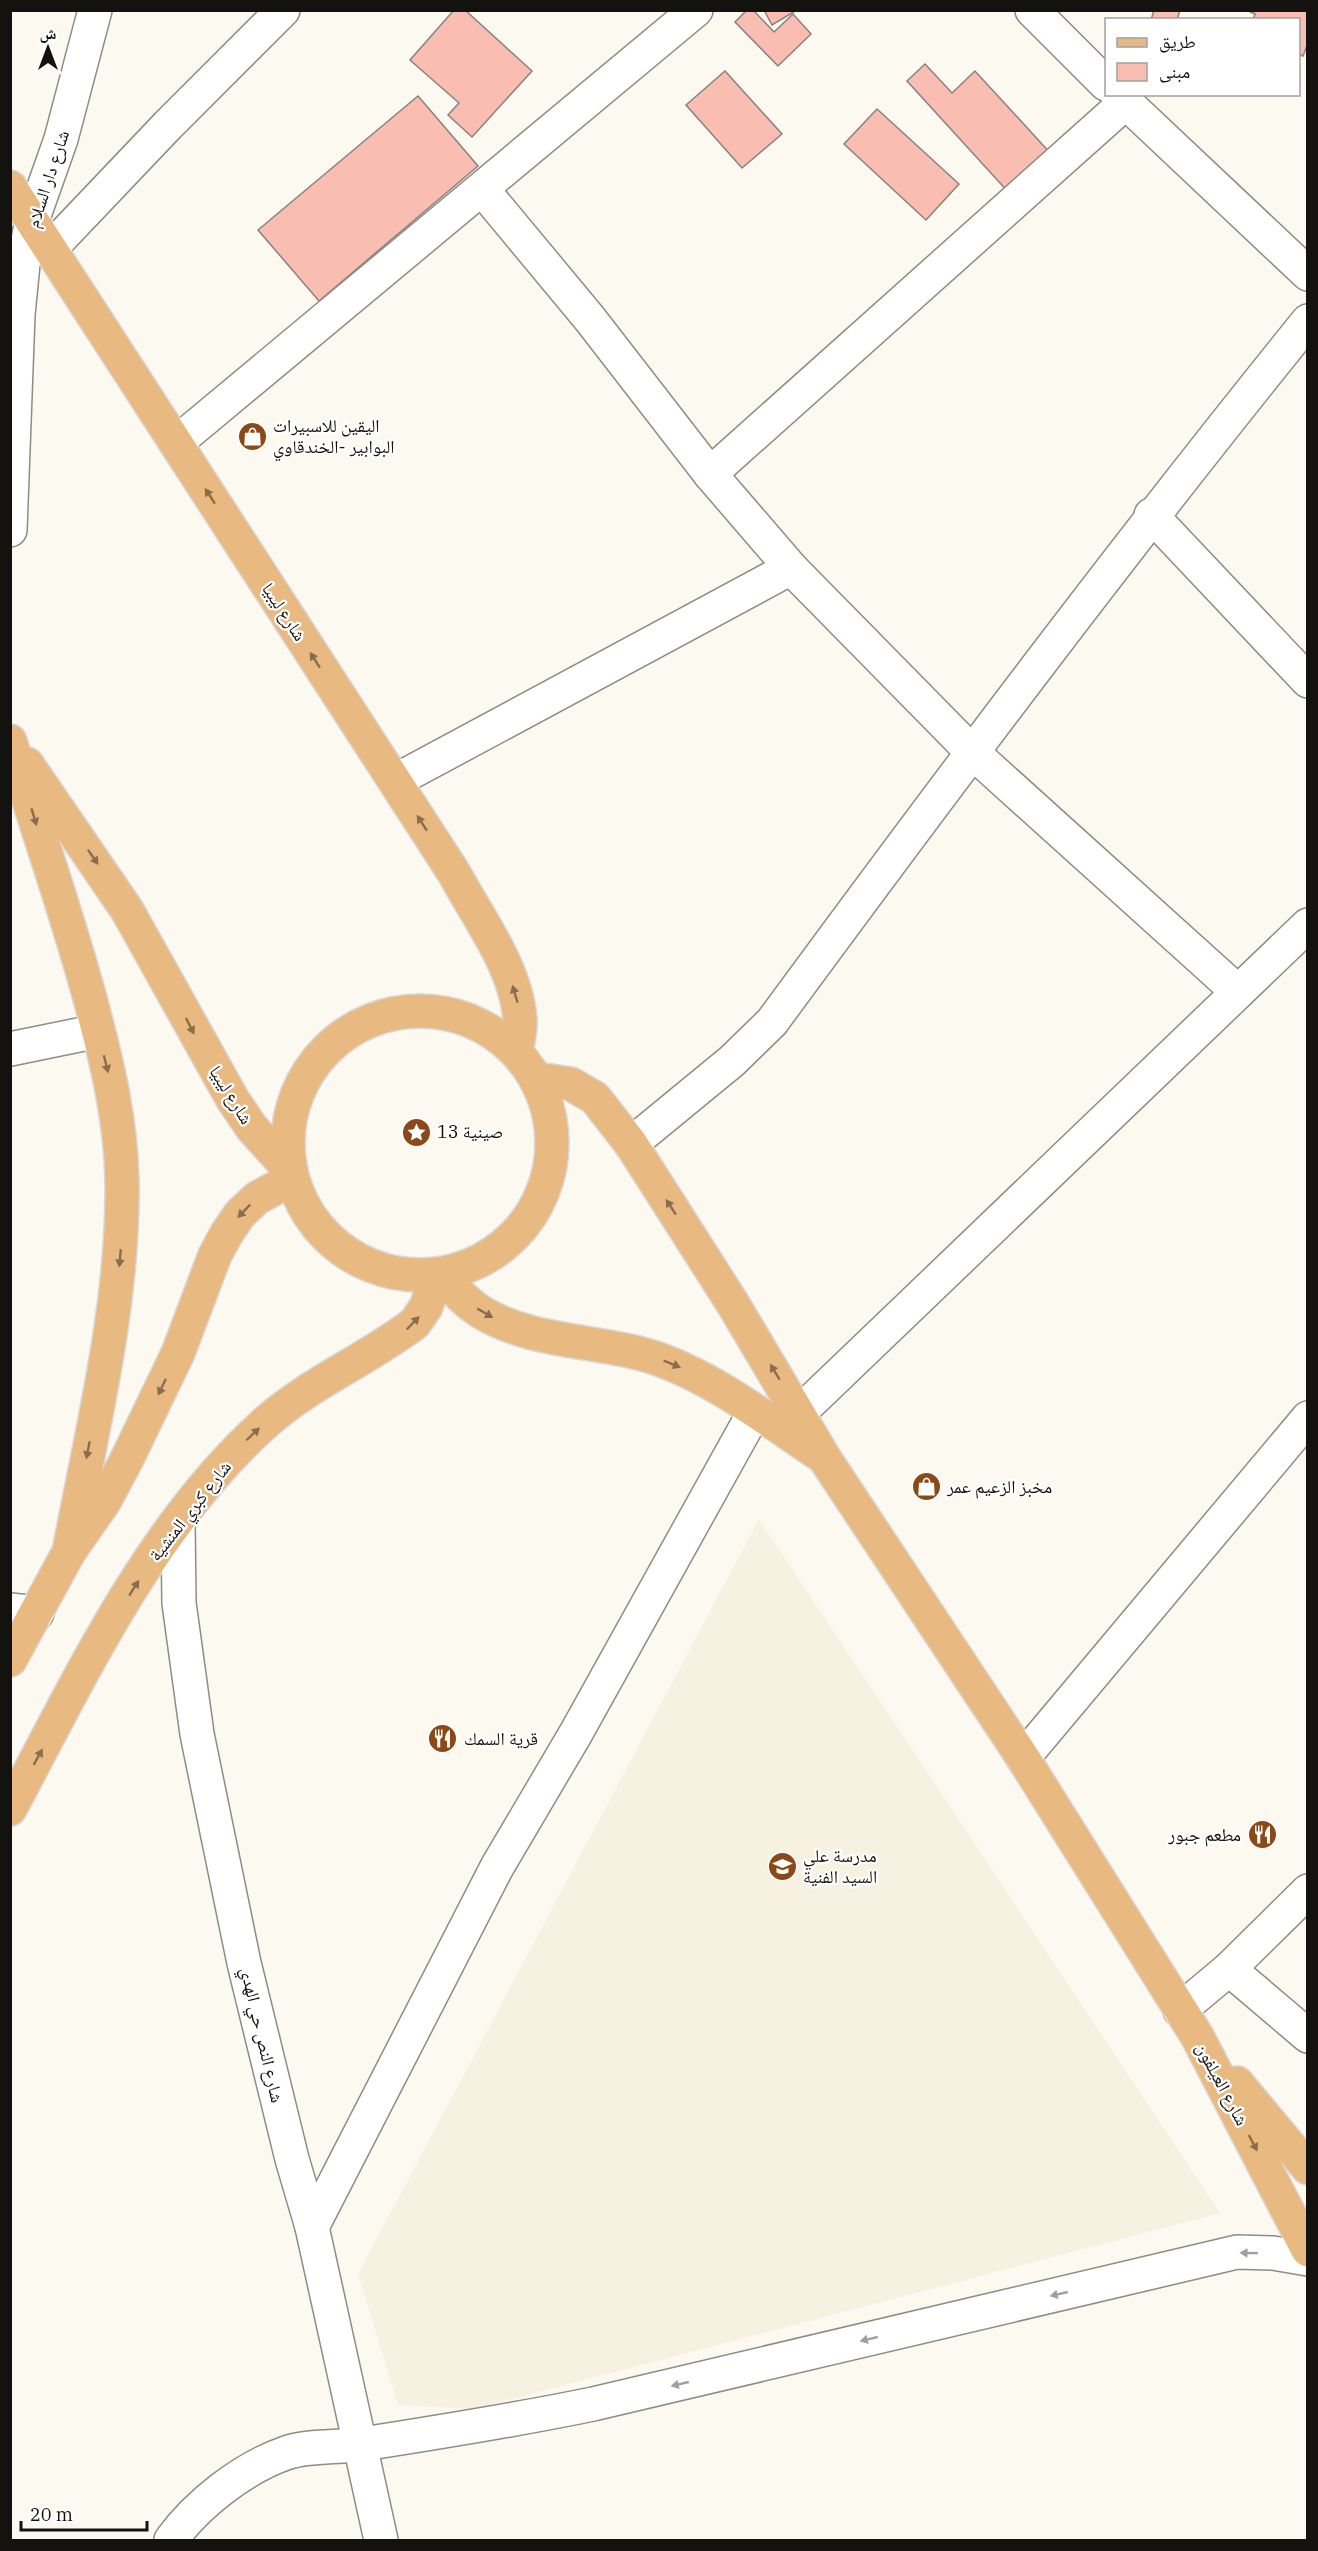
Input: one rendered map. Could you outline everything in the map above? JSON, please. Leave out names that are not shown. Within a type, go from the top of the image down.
[{"type":"main road","name":"شارع ليبيا","points":[[10,187],[454,873],[507,969],[517,997],[521,1021],[516,1051]]},
{"type":"main road","name":"شارع ليبيا","points":[[10,741],[127,910],[233,1101],[252,1128],[291,1174]]},
{"type":"main road","points":[[10,741],[80,960],[109,1076],[119,1135],[122,1237],[118,1286],[69,1552]]},
{"type":"main road","points":[[413,1011],[451,1014],[486,1028],[516,1051],[537,1079],[552,1119],[553,1160],[541,1200],[517,1235],[483,1260],[439,1275],[392,1273],[359,1261],[329,1239],[306,1212],[291,1174],[287,1132],[296,1095],[315,1062],[343,1036],[376,1019],[413,1011]]},
{"type":"main road","points":[[537,1079],[571,1084],[595,1098],[631,1143],[799,1413],[825,1459],[1023,1758],[1188,2023]]},
{"type":"main road","points":[[10,1660],[24,1612],[104,1502],[150,1413],[178,1353],[215,1255],[227,1233],[240,1214],[257,1198],[291,1174]]},
{"type":"main road","points":[[439,1275],[473,1306],[505,1324],[567,1341],[659,1359],[713,1384],[825,1459]]},
{"type":"main road","name":"شارع كبري المنشية","points":[[10,1809],[102,1640],[156,1552],[178,1523],[238,1449],[265,1423],[303,1393],[415,1323],[426,1307],[439,1275]]},
{"type":"main road","name":"شارع العيلفون","points":[[1188,2023],[1308,2168]]},
{"type":"main road","name":"شارع العيلفون","points":[[1188,2023],[1308,2250]]},
{"type":"street","name":"شارع دار السلام","points":[[10,530],[18,314],[23,264],[33,221],[61,139],[95,10]]},
{"type":"street","points":[[51,248],[168,125],[283,10]]},
{"type":"street","points":[[176,443],[696,10]]},
{"type":"street","points":[[1032,10],[1105,83]]},
{"type":"street","points":[[710,474],[1114,96]]},
{"type":"street","points":[[1118,96],[1308,274]]},
{"type":"street","points":[[482,189],[590,319],[710,474],[790,568],[971,751],[1238,992]]},
{"type":"street","points":[[631,1143],[732,1061],[772,1022],[971,751],[1151,515],[1308,321]]},
{"type":"street","points":[[1151,515],[1308,681]]},
{"type":"street","points":[[395,781],[790,568]]},
{"type":"street","points":[[799,1413],[1308,925]]},
{"type":"street","points":[[10,1049],[98,1031]]},
{"type":"street","points":[[312,2227],[497,1867],[576,1733],[755,1411]]},
{"type":"street","points":[[1023,1758],[1308,1418]]},
{"type":"street","name":"شارع النص حي الهدي","points":[[178,1523],[179,1603],[197,1734],[247,1975],[292,2159],[312,2227],[381,2541]]},
{"type":"street","points":[[1188,2023],[1229,1969],[1308,1891]]},
{"type":"street","points":[[1229,1969],[1308,2036]]},
{"type":"street","points":[[171,2541],[181,2527],[228,2483],[287,2452],[359,2445],[517,2420],[1237,2253],[1273,2253],[1308,2259]]},
{"type":"shaded area","name":"مدرسة علي السيد الفنية","points":[[759,1519],[1220,2213],[474,2409],[398,2405],[358,2274]]},
{"type":"building","points":[[454,10],[465,10],[532,71],[472,137],[448,115],[459,103],[410,60]]},
{"type":"building","points":[[747,10],[753,10],[774,32],[793,14],[811,34],[778,66],[735,22]]},
{"type":"building","points":[[764,10],[797,10],[772,25]]},
{"type":"building","points":[[1154,10],[1180,10],[1178,18],[1152,18]]},
{"type":"building","points":[[1246,10],[1308,10],[1308,43],[1303,56],[1300,55],[1300,18],[1254,18],[1255,14]]},
{"type":"building","points":[[925,64],[952,93],[975,71],[1052,155],[1010,194],[907,81]]},
{"type":"building","points":[[725,71],[782,134],[742,168],[686,105]]},
{"type":"building","points":[[418,96],[478,166],[319,301],[258,230]]},
{"type":"building","points":[[877,109],[959,184],[926,220],[844,144]]},
{"type":"place","name":"اليقين للاسبيرات البوابير -الخندقاوي","points":[[252,436]]},
{"type":"place","name":"صينية 13","points":[[416,1132]]},
{"type":"place","name":"مخبز الزعيم عمر","points":[[926,1487]]},
{"type":"place","name":"قرية السمك","points":[[443,1739]]},
{"type":"place","name":"مطعم جبور","points":[[1262,1835]]},
{"type":"place","name":"مدرسة علي السيد الفنية","points":[[782,1866]]}]
